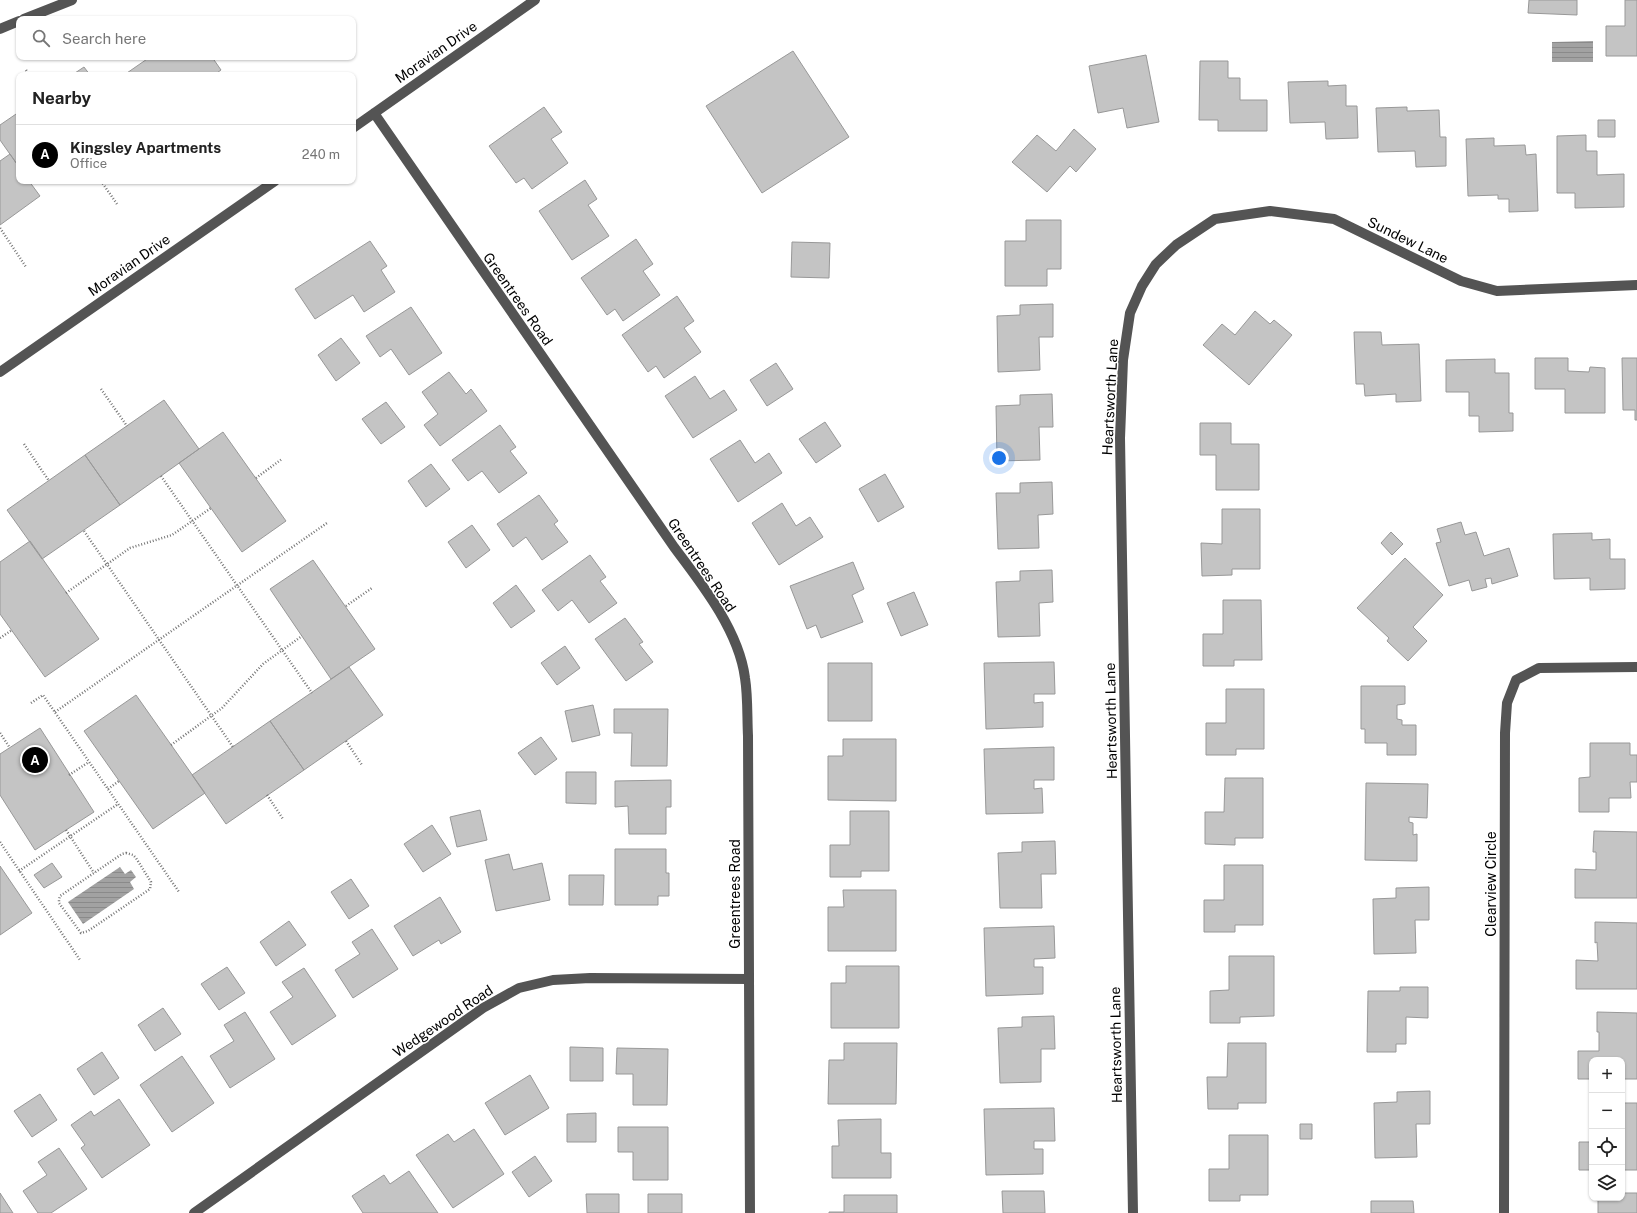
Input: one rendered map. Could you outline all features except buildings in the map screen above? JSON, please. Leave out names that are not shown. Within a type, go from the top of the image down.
[{"type":"street","points":[[32,16],[72,0]]},
{"type":"street","name":"Moravian Drive","points":[[356,126],[535,0]]},
{"type":"street","points":[[0,29],[16,22]]},
{"type":"street","name":"Greentrees Road","points":[[374,113],[674,547],[705,588],[736,644],[745,678],[748,736],[750,1213]]},
{"type":"street","name":"Moravian Drive","points":[[0,372],[271,184]]},
{"type":"street","name":"Sundew Lane","points":[[1176,245],[1215,219],[1270,211],[1334,219],[1461,281],[1497,291],[1637,285]]},
{"type":"street","name":"Heartsworth Lane","points":[[1133,1213],[1120,438],[1123,360],[1130,313],[1142,286],[1156,264],[1176,245]]},
{"type":"street","name":"Clearview Circle","points":[[1504,1213],[1505,733],[1507,703],[1516,680],[1539,668],[1637,667]]},
{"type":"street","name":"Wedgewood Road","points":[[194,1213],[483,1008],[519,988],[553,980],[590,978],[749,979]]},
{"type":"path","points":[[103,184],[117,204]]},
{"type":"path","points":[[0,228],[26,267]]},
{"type":"path","points":[[101,390],[127,426]]},
{"type":"path","points":[[24,444],[49,480]]},
{"type":"path","points":[[256,478],[282,459]]},
{"type":"path","points":[[162,476],[312,693]]},
{"type":"path","points":[[66,592],[130,548],[172,535],[211,508]]},
{"type":"path","points":[[55,712],[327,523]]},
{"type":"path","points":[[84,531],[233,747]]},
{"type":"path","points":[[346,606],[372,588]]},
{"type":"path","points":[[0,638],[12,630]]},
{"type":"path","points":[[171,744],[222,708],[263,664],[302,636]]},
{"type":"path","points":[[31,703],[43,695],[179,892]]},
{"type":"path","points":[[0,733],[10,748]]},
{"type":"path","points":[[346,741],[362,765]]},
{"type":"path","points":[[69,775],[89,762]]},
{"type":"path","points":[[108,789],[119,781]]},
{"type":"path","points":[[267,796],[283,819]]},
{"type":"path","points":[[19,871],[119,804]]},
{"type":"path","points":[[66,830],[94,873]]},
{"type":"path","points":[[0,842],[80,960]]},
{"type":"path","points":[[122,854],[130,854],[136,858],[150,879],[152,886],[147,892],[88,931],[81,933],[58,900],[63,893],[94,873],[122,854]]},
{"type":"shaded area","points":[[1593,41],[1593,62],[1552,62],[1552,42]]},
{"type":"shaded area","points":[[120,867],[125,874],[131,870],[136,877],[130,882],[134,889],[83,924],[68,902]]},
{"type":"place","name":"Kingsley Apartments","points":[[35,760]]}]
